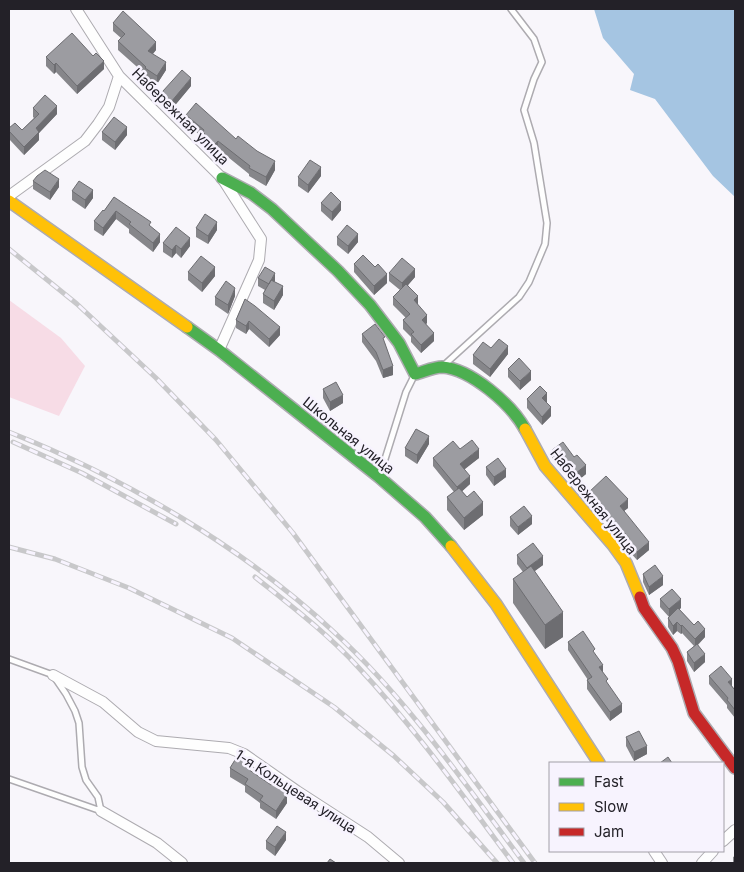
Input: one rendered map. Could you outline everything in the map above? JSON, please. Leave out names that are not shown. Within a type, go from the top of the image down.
[{"type":"street","name":"Набережная улица","points":[[76,9],[119,76],[222,178],[261,239],[260,260],[219,350]]},
{"type":"street","name":"Набережная улица","points":[[9,196],[85,141],[109,107],[119,76]]},
{"type":"street","name":"Набережная улица","points":[[222,178],[251,194],[272,209],[338,271],[370,305],[399,343],[415,374]]},
{"type":"street","name":"Школьная улица","points":[[9,201],[219,350],[379,477],[425,517],[461,558],[496,604],[597,762]]},
{"type":"street","name":"Набережная улица","points":[[441,367],[464,373],[487,388],[508,406],[522,424],[545,466],[613,545],[626,563],[644,608],[672,648],[678,661],[694,713],[735,768]]},
{"type":"street","points":[[415,374],[441,367]]},
{"type":"street","name":"1-я Кольцевая улица","points":[[53,675],[103,702],[138,732],[156,741],[229,748],[244,754],[368,837],[399,863]]},
{"type":"street","points":[[102,811],[157,843],[182,863]]},
{"type":"street","points":[[724,840],[735,830]]},
{"type":"street","points":[[655,852],[662,863]]},
{"type":"street","points":[[702,863],[711,852]]},
{"type":"lane","points":[[441,367],[519,296],[530,282],[545,244],[547,223],[534,143],[524,110],[534,79],[542,62],[534,39],[511,9]]},
{"type":"lane","points":[[379,477],[406,392],[415,374]]},
{"type":"lane","points":[[9,659],[53,675],[74,711],[79,724],[82,768],[86,780],[98,797],[102,811]]},
{"type":"lane","points":[[9,779],[102,811]]},
{"type":"shaded area","points":[[9,300],[61,338],[85,366],[59,416],[9,397]]},
{"type":"water","points":[[594,9],[735,9],[735,197],[713,176],[655,99],[630,90],[634,74],[603,38]]},
{"type":"building","points":[[123,11],[156,42],[148,51],[166,62],[157,76],[145,68],[118,41],[125,34],[113,23]]},
{"type":"building","points":[[72,33],[93,56],[96,53],[104,61],[77,86],[56,63],[54,65],[46,57]]},
{"type":"building","points":[[182,70],[191,78],[171,102],[163,95],[163,91]]},
{"type":"building","points":[[45,95],[57,106],[36,128],[39,132],[24,147],[9,131],[9,128],[15,123],[22,130],[39,114],[33,108]]},
{"type":"building","points":[[196,103],[236,139],[238,136],[257,151],[275,161],[266,177],[249,168],[250,166],[218,141],[215,144],[203,132],[204,130],[186,115]]},
{"type":"building","points":[[114,117],[127,127],[115,142],[102,132]]},
{"type":"building","points":[[310,160],[321,167],[308,185],[298,177]]},
{"type":"building","points":[[45,170],[59,179],[50,192],[33,181]]},
{"type":"building","points":[[79,181],[93,190],[85,200],[72,191]]},
{"type":"building","points":[[331,192],[341,202],[332,212],[321,203]]},
{"type":"building","points":[[114,197],[151,222],[149,225],[160,234],[153,243],[116,211],[103,228],[94,221]]},
{"type":"building","points":[[205,214],[217,222],[208,236],[196,228]]},
{"type":"building","points":[[347,225],[358,234],[348,246],[337,237]]},
{"type":"building","points":[[176,227],[190,238],[181,249],[176,245],[172,250],[163,243]]},
{"type":"building","points":[[363,255],[375,267],[378,264],[387,274],[374,286],[354,264]]},
{"type":"building","points":[[201,256],[215,267],[202,283],[188,272]]},
{"type":"building","points":[[402,258],[415,269],[402,283],[389,273]]},
{"type":"building","points":[[265,267],[275,273],[269,284],[258,278]]},
{"type":"building","points":[[271,280],[283,286],[274,301],[263,294]]},
{"type":"building","points":[[226,281],[235,288],[228,305],[215,297]]},
{"type":"building","points":[[406,284],[418,296],[414,300],[427,315],[422,320],[434,333],[421,345],[411,334],[414,332],[403,320],[410,314],[393,297]]},
{"type":"building","points":[[245,299],[280,327],[269,339],[249,321],[246,326],[236,320]]},
{"type":"building","points":[[375,324],[385,337],[383,338],[393,366],[383,370],[376,352],[362,334]]},
{"type":"building","points":[[499,339],[508,346],[490,369],[473,355],[483,342],[491,348]]},
{"type":"building","points":[[519,358],[531,371],[520,381],[508,369]]},
{"type":"building","points":[[336,382],[343,395],[330,402],[323,389]]},
{"type":"building","points":[[540,386],[547,393],[542,398],[551,407],[542,417],[527,399]]},
{"type":"building","points":[[416,429],[429,436],[417,455],[405,448]]},
{"type":"building","points":[[472,440],[479,449],[460,464],[470,476],[457,487],[433,458],[453,441],[460,449]]},
{"type":"building","points":[[563,442],[574,457],[577,455],[586,465],[575,474],[565,462],[562,464],[552,450]]},
{"type":"building","points":[[498,458],[506,469],[494,477],[486,467]]},
{"type":"building","points":[[606,476],[628,499],[620,506],[649,542],[637,552],[628,541],[630,539],[588,493]]},
{"type":"building","points":[[459,488],[467,497],[474,491],[483,502],[464,518],[447,497]]},
{"type":"building","points":[[524,506],[532,516],[518,527],[510,517]]},
{"type":"building","points":[[533,543],[543,556],[527,568],[517,555]]},
{"type":"building","points":[[655,565],[663,576],[649,587],[643,574]]},
{"type":"building","points":[[531,566],[563,612],[545,625],[513,579]]},
{"type":"building","points":[[672,589],[681,599],[669,609],[660,599]]},
{"type":"building","points":[[678,608],[694,625],[698,621],[705,629],[695,639],[677,622],[673,626],[668,618]]},
{"type":"building","points":[[583,631],[595,649],[593,651],[603,665],[599,667],[608,679],[606,681],[622,704],[610,712],[587,680],[592,677],[568,642]]},
{"type":"building","points":[[697,644],[705,654],[694,663],[687,652]]},
{"type":"building","points":[[721,666],[732,679],[728,682],[735,690],[735,710],[727,700],[728,698],[709,676]]},
{"type":"building","points":[[639,731],[647,746],[634,752],[626,737]]},
{"type":"building","points":[[238,755],[248,761],[245,767],[287,794],[276,811],[260,800],[263,796],[245,784],[248,779],[230,768]]},
{"type":"building","points":[[668,757],[671,762],[661,762]]},
{"type":"building","points":[[277,826],[286,832],[275,847],[266,841]]},
{"type":"building","points":[[330,859],[336,863],[327,863]]},
{"type":"railway","points":[[9,249],[77,304],[156,378],[216,440],[293,533],[535,863]]},
{"type":"railway","points":[[9,432],[53,450],[139,493],[222,544],[262,572],[299,602],[335,633],[387,686],[458,773],[524,863]]},
{"type":"railway","points":[[13,442],[82,473],[176,524]]},
{"type":"railway","points":[[9,547],[55,559],[129,588],[232,638],[334,707],[394,756],[443,802],[497,863]]},
{"type":"railway","points":[[255,577],[334,643],[379,690],[438,763],[513,863]]},
{"type":"traffic: fast","points":[[222,178],[251,193],[272,209],[338,271],[370,305],[399,343],[415,374],[442,367],[465,374],[489,389],[500,399],[519,419],[525,429]]},
{"type":"traffic: fast","points":[[187,327],[219,350],[379,477],[425,517],[451,546]]},
{"type":"traffic: slow","points":[[9,201],[187,327]]},
{"type":"traffic: slow","points":[[525,429],[545,466],[613,545],[626,563],[640,597]]},
{"type":"traffic: slow","points":[[451,546],[496,604],[598,762]]},
{"type":"traffic: jam","points":[[640,597],[644,608],[672,648],[678,661],[694,713],[735,768]]}]
